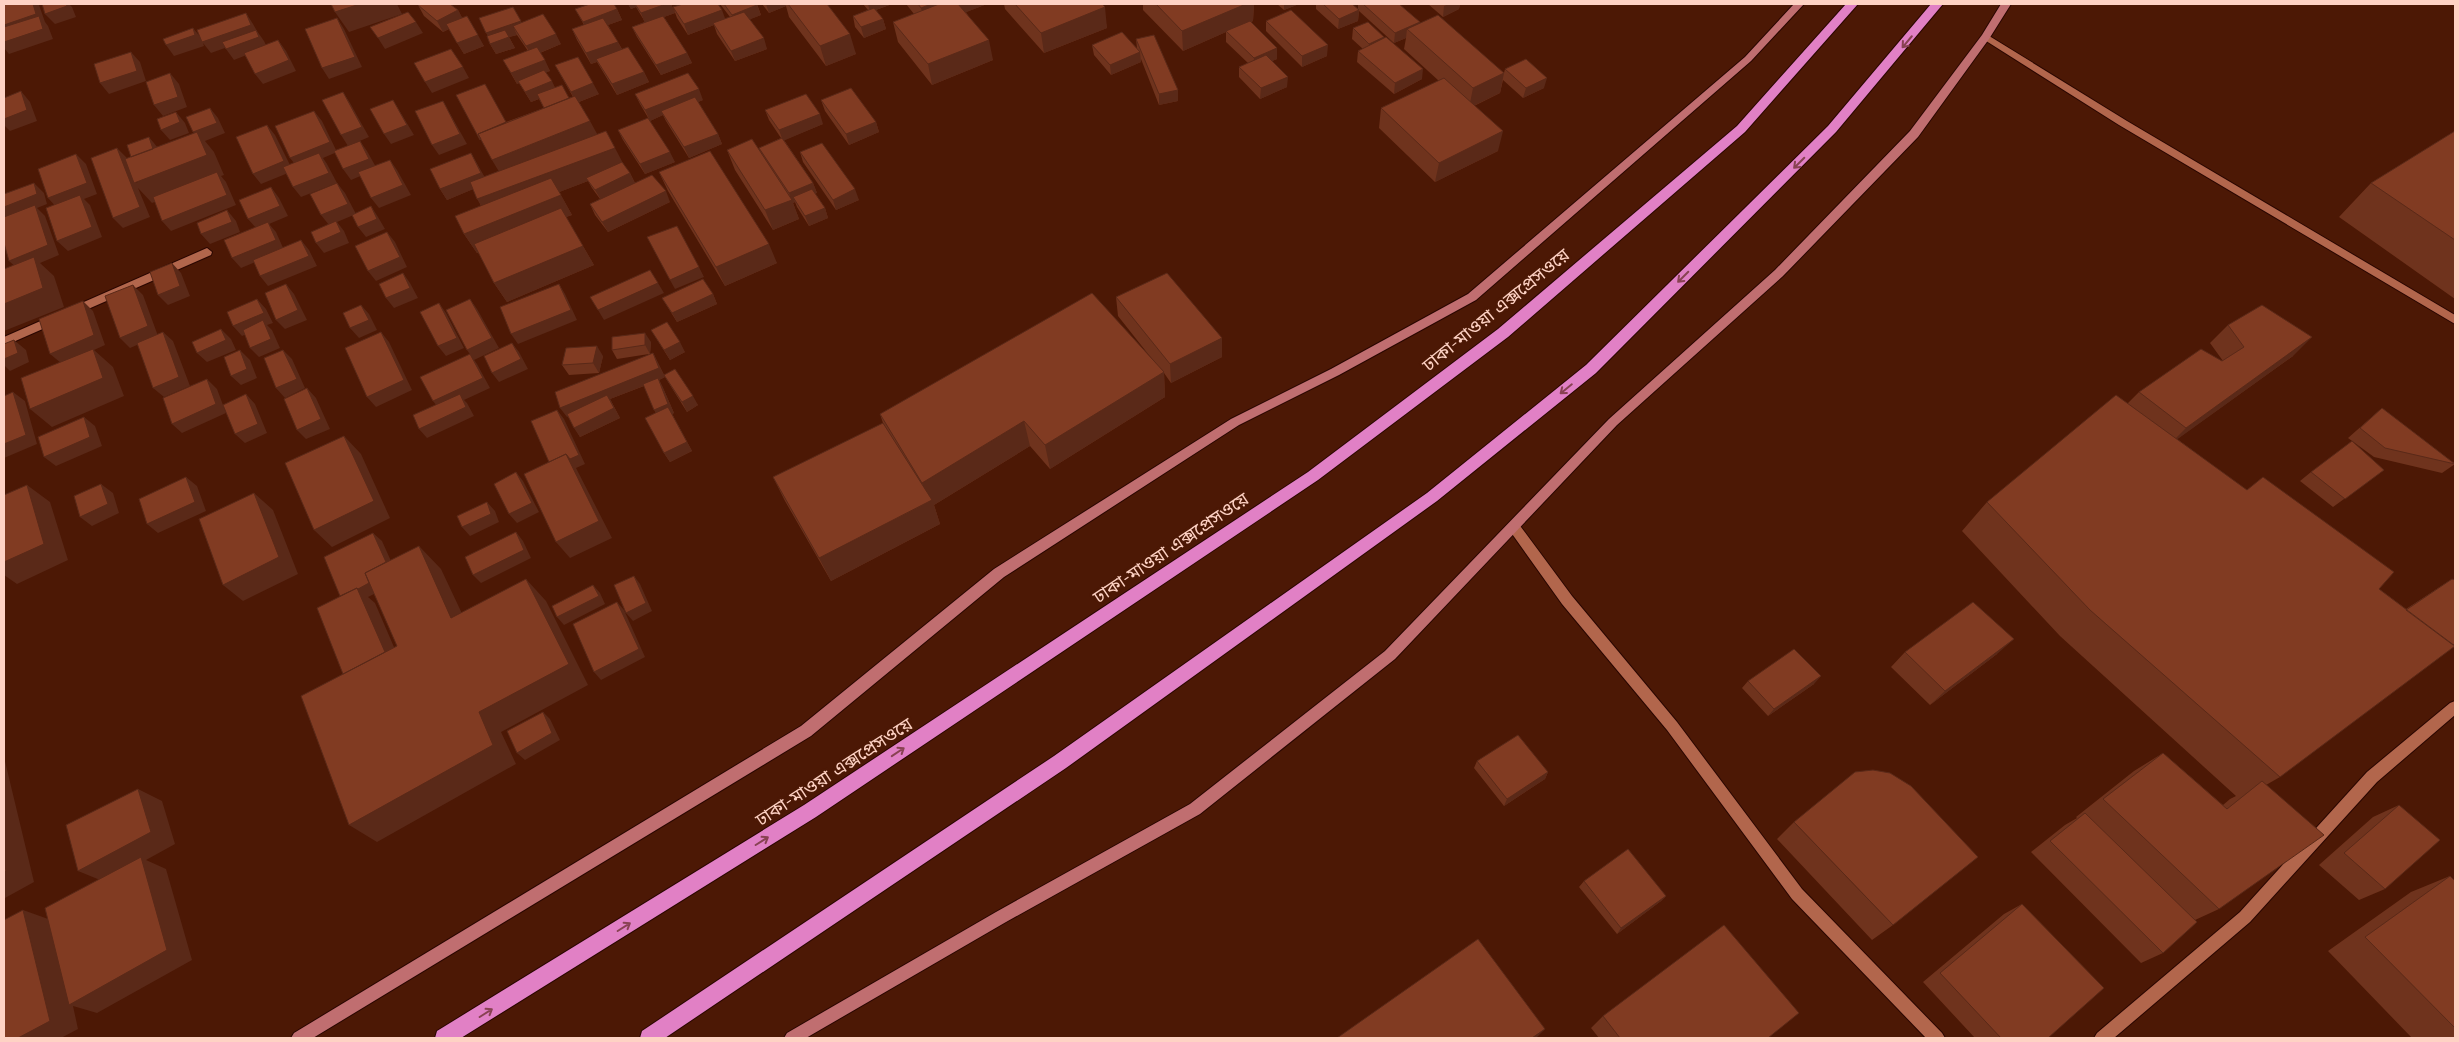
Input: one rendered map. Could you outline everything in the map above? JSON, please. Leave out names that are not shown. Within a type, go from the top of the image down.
[{"type":"highway","name":"ঢাকা-মাওয়া এক্সপ্রেসওয়ে","points":[[444,1038],[810,811],[1313,476],[1503,334],[1741,129],[1852,4]]},
{"type":"highway","points":[[648,1038],[1060,762],[1432,497],[1591,369],[1832,129],[1937,4]]},
{"type":"main road","points":[[299,1038],[806,731],[999,573],[1235,422],[1335,372],[1472,298],[1748,59],[1799,4]]},
{"type":"main road","points":[[792,1038],[1001,917],[1195,809],[1390,655],[1613,422],[1779,273],[1914,134],[1986,37],[2006,4]]},
{"type":"street","points":[[1986,37],[2123,124],[2455,320]]},
{"type":"street","points":[[4,342],[207,252]]},
{"type":"street","points":[[1514,527],[1567,600],[1672,726],[1797,894],[1937,1038]]},
{"type":"street","points":[[2102,1038],[2245,917],[2372,777],[2455,707]]},
{"type":"building","points":[[4,4],[33,4],[36,14],[4,25]]},
{"type":"building","points":[[42,4],[66,4],[67,6],[45,14]]},
{"type":"building","points":[[331,4],[360,4],[335,12]]},
{"type":"building","points":[[450,4],[458,10],[437,21],[418,5]]},
{"type":"building","points":[[590,4],[614,4],[617,9],[583,22],[575,9]]},
{"type":"building","points":[[635,4],[666,4],[641,13]]},
{"type":"building","points":[[683,4],[718,4],[722,10],[684,24],[673,7]]},
{"type":"building","points":[[724,4],[757,4],[757,5],[732,15]]},
{"type":"building","points":[[788,4],[827,4],[850,34],[820,46]]},
{"type":"building","points":[[918,4],[931,4],[921,8]]},
{"type":"building","points":[[939,4],[958,4],[989,40],[928,64],[893,22]]},
{"type":"building","points":[[1015,4],[1102,4],[1105,7],[1041,33]]},
{"type":"building","points":[[1156,4],[1246,4],[1182,31]]},
{"type":"building","points":[[1323,4],[1352,4],[1359,10],[1339,19]]},
{"type":"building","points":[[1363,4],[1399,4],[1420,22],[1395,33]]},
{"type":"building","points":[[513,7],[521,21],[486,33],[479,18]]},
{"type":"building","points":[[874,8],[883,19],[861,27],[853,16]]},
{"type":"building","points":[[1291,10],[1328,45],[1302,56],[1266,21]]},
{"type":"building","points":[[408,12],[416,22],[378,38],[370,27]]},
{"type":"building","points":[[744,12],[764,38],[731,51],[713,23]]},
{"type":"building","points":[[246,13],[251,25],[202,42],[197,30]]},
{"type":"building","points":[[543,14],[556,34],[526,46],[513,26]]},
{"type":"building","points":[[1438,15],[1504,73],[1473,88],[1407,29]]},
{"type":"building","points":[[39,16],[43,29],[4,42],[4,27]]},
{"type":"building","points":[[467,16],[478,35],[457,43],[446,24]]},
{"type":"building","points":[[663,16],[687,53],[656,65],[632,27]]},
{"type":"building","points":[[337,18],[355,57],[322,68],[305,29]]},
{"type":"building","points":[[603,18],[618,42],[586,53],[572,29]]},
{"type":"building","points":[[1250,21],[1277,48],[1254,58],[1226,31]]},
{"type":"building","points":[[1368,22],[1384,37],[1369,44],[1353,28]]},
{"type":"building","points":[[193,28],[195,35],[166,45],[163,39]]},
{"type":"building","points":[[256,30],[259,37],[226,49],[222,42]]},
{"type":"building","points":[[505,30],[509,37],[490,44],[487,36]]},
{"type":"building","points":[[1122,32],[1140,52],[1110,65],[1092,45]]},
{"type":"building","points":[[1154,35],[1178,90],[1159,94],[1136,39]]},
{"type":"building","points":[[1386,37],[1423,69],[1395,83],[1358,51]]},
{"type":"building","points":[[278,40],[289,60],[255,74],[244,53]]},
{"type":"building","points":[[537,47],[545,60],[511,73],[503,60]]},
{"type":"building","points":[[628,47],[644,72],[612,84],[596,59]]},
{"type":"building","points":[[451,49],[463,67],[425,82],[414,63]]},
{"type":"building","points":[[131,52],[137,71],[100,83],[94,64]]},
{"type":"building","points":[[1266,55],[1288,77],[1261,88],[1239,67]]},
{"type":"building","points":[[578,57],[593,83],[571,92],[555,65]]},
{"type":"building","points":[[1526,59],[1547,78],[1526,88],[1505,69]]},
{"type":"building","points":[[544,70],[552,81],[525,92],[518,81]]},
{"type":"building","points":[[170,73],[178,97],[154,105],[146,82]]},
{"type":"building","points":[[688,73],[699,89],[645,110],[635,94]]},
{"type":"building","points":[[1444,78],[1503,131],[1439,163],[1381,108]]},
{"type":"building","points":[[485,84],[506,122],[478,134],[480,140],[456,95]]},
{"type":"building","points":[[562,85],[569,98],[544,108],[537,94]]},
{"type":"building","points":[[851,88],[876,122],[846,134],[821,100]]},
{"type":"building","points":[[21,91],[27,110],[4,119],[4,98]]},
{"type":"building","points":[[343,92],[362,127],[341,135],[322,100]]},
{"type":"building","points":[[806,94],[820,114],[779,130],[765,110]]},
{"type":"building","points":[[575,96],[590,121],[492,160],[478,134]]},
{"type":"building","points":[[695,97],[718,134],[684,147],[661,111]]},
{"type":"building","points":[[393,100],[407,125],[384,134],[370,109]]},
{"type":"building","points":[[443,101],[460,134],[432,145],[415,111]]},
{"type":"building","points":[[210,108],[217,123],[193,132],[186,117]]},
{"type":"building","points":[[314,111],[330,142],[290,158],[275,126]]},
{"type":"building","points":[[176,112],[180,122],[161,130],[157,119]]},
{"type":"building","points":[[648,118],[670,152],[640,164],[618,130]]},
{"type":"building","points":[[267,125],[284,161],[253,174],[236,137]]},
{"type":"building","points":[[606,131],[615,148],[477,199],[470,182]]},
{"type":"building","points":[[2455,131],[2455,240],[2371,183]]},
{"type":"building","points":[[197,132],[207,155],[134,183],[125,159]]},
{"type":"building","points":[[149,137],[153,149],[131,157],[127,145]]},
{"type":"building","points":[[782,138],[813,183],[789,193],[759,148]]},
{"type":"building","points":[[752,139],[792,200],[765,210],[727,150]]},
{"type":"building","points":[[360,141],[369,159],[343,169],[334,151]]},
{"type":"building","points":[[822,143],[855,189],[833,200],[800,152]]},
{"type":"building","points":[[117,148],[140,207],[113,218],[91,158]]},
{"type":"building","points":[[710,151],[769,244],[716,267],[659,172]]},
{"type":"building","points":[[319,153],[329,173],[293,187],[283,167]]},
{"type":"building","points":[[471,153],[481,173],[440,189],[430,169]]},
{"type":"building","points":[[76,154],[87,183],[48,198],[38,169]]},
{"type":"building","points":[[390,160],[403,185],[371,198],[358,172]]},
{"type":"building","points":[[622,162],[630,173],[595,190],[586,178]]},
{"type":"building","points":[[217,172],[227,195],[162,221],[153,197]]},
{"type":"building","points":[[652,175],[666,191],[602,222],[590,204]]},
{"type":"building","points":[[551,178],[561,195],[464,234],[455,216]]},
{"type":"building","points":[[34,183],[37,194],[4,207],[4,194]]},
{"type":"building","points":[[337,183],[348,204],[321,215],[310,194]]},
{"type":"building","points":[[271,187],[280,206],[248,219],[239,200]]},
{"type":"building","points":[[812,189],[825,208],[805,216],[793,197]]},
{"type":"building","points":[[80,195],[92,227],[57,241],[46,208]]},
{"type":"building","points":[[35,205],[48,245],[9,261],[4,243],[4,217]]},
{"type":"building","points":[[371,206],[377,219],[358,227],[352,215]]},
{"type":"building","points":[[561,208],[583,246],[494,283],[474,244]]},
{"type":"building","points":[[227,210],[232,222],[201,234],[197,223]]},
{"type":"building","points":[[336,221],[341,232],[316,243],[311,232]]},
{"type":"building","points":[[268,222],[276,240],[232,258],[224,240]]},
{"type":"building","points":[[677,226],[699,267],[670,280],[647,237]]},
{"type":"building","points":[[387,232],[400,257],[368,271],[355,246]]},
{"type":"building","points":[[301,240],[309,256],[260,276],[253,260]]},
{"type":"building","points":[[34,257],[43,288],[4,304],[4,269]]},
{"type":"building","points":[[172,263],[180,286],[158,295],[150,272]]},
{"type":"building","points":[[650,270],[658,283],[598,310],[590,297]]},
{"type":"building","points":[[403,273],[410,288],[386,298],[379,284]]},
{"type":"building","points":[[1167,273],[1222,338],[1170,364],[1116,297]]},
{"type":"building","points":[[703,279],[713,294],[672,313],[662,298]]},
{"type":"building","points":[[286,284],[298,310],[276,320],[265,293]]},
{"type":"building","points":[[559,284],[571,310],[511,334],[500,307]]},
{"type":"building","points":[[133,285],[148,326],[120,338],[105,296]]},
{"type":"building","points":[[1092,293],[1164,372],[1045,445],[1024,421],[922,483],[880,414]]},
{"type":"building","points":[[257,299],[264,313],[233,326],[227,312]]},
{"type":"building","points":[[470,299],[492,338],[467,350],[446,310]]},
{"type":"building","points":[[83,301],[94,335],[50,354],[39,319]]},
{"type":"building","points":[[439,303],[457,338],[438,346],[420,312]]},
{"type":"building","points":[[361,305],[369,320],[350,328],[343,313]]},
{"type":"building","points":[[2262,305],[2312,337],[2186,428],[2139,392],[2201,349],[2222,361],[2244,347],[2228,325]]},
{"type":"building","points":[[263,320],[271,339],[250,348],[243,330]]},
{"type":"building","points":[[667,322],[680,342],[664,350],[651,330]]},
{"type":"building","points":[[221,329],[226,340],[197,353],[192,342]]},
{"type":"building","points":[[163,332],[179,377],[153,388],[137,343]]},
{"type":"building","points":[[381,332],[404,380],[367,397],[345,348]]},
{"type":"building","points":[[645,333],[645,345],[612,350],[612,337]]},
{"type":"building","points":[[14,340],[18,353],[4,359],[4,344]]},
{"type":"building","points":[[512,343],[521,359],[492,373],[484,356]]},
{"type":"building","points":[[597,346],[593,363],[562,365],[566,348]]},
{"type":"building","points":[[93,349],[103,378],[30,409],[21,378]]},
{"type":"building","points":[[240,350],[247,369],[231,376],[224,357]]},
{"type":"building","points":[[283,350],[297,379],[276,388],[264,358]]},
{"type":"building","points":[[653,353],[659,368],[560,408],[555,392]]},
{"type":"building","points":[[470,354],[483,378],[433,401],[420,377]]},
{"type":"building","points":[[675,369],[693,396],[682,402],[664,375]]},
{"type":"building","points":[[658,378],[668,404],[654,410],[643,384]]},
{"type":"building","points":[[207,379],[216,404],[172,424],[163,398]]},
{"type":"building","points":[[307,388],[321,419],[297,430],[284,399]]},
{"type":"building","points":[[13,392],[26,435],[4,444],[4,396]]},
{"type":"building","points":[[246,394],[258,424],[235,434],[223,405]]},
{"type":"building","points":[[460,394],[466,407],[419,429],[413,415]]},
{"type":"building","points":[[607,395],[614,408],[574,428],[567,414]]},
{"type":"building","points":[[2116,395],[2247,490],[2263,477],[2394,572],[2379,589],[2455,646],[2280,777],[2090,610],[1987,502]]},
{"type":"building","points":[[668,407],[687,442],[664,453],[645,418]]},
{"type":"building","points":[[2382,408],[2455,464],[2385,448],[2360,428]]},
{"type":"building","points":[[557,410],[579,455],[570,459],[566,454],[549,462],[531,421]]},
{"type":"building","points":[[84,417],[90,437],[44,457],[38,437]]},
{"type":"building","points":[[883,423],[932,500],[819,558],[773,477]]},
{"type":"building","points":[[344,436],[374,501],[314,530],[285,463]]},
{"type":"building","points":[[2352,441],[2384,470],[2345,499],[2311,472]]},
{"type":"building","points":[[566,454],[599,521],[556,542],[524,474]]},
{"type":"building","points":[[516,472],[532,503],[509,514],[494,484]]},
{"type":"building","points":[[186,477],[195,502],[147,524],[139,499]]},
{"type":"building","points":[[101,484],[108,504],[80,517],[74,496]]},
{"type":"building","points":[[27,485],[44,544],[4,562],[4,495]]},
{"type":"building","points":[[254,493],[279,557],[223,585],[199,519]]},
{"type":"building","points":[[487,502],[491,514],[462,527],[457,516]]},
{"type":"building","points":[[516,532],[524,550],[473,575],[465,557]]},
{"type":"building","points":[[373,533],[386,562],[365,573],[369,583],[340,596],[324,557]]},
{"type":"building","points":[[419,546],[451,618],[526,579],[569,664],[479,712],[493,745],[349,825],[301,696],[397,646],[365,573]]},
{"type":"building","points":[[634,576],[646,603],[626,613],[614,585]]},
{"type":"building","points":[[2452,579],[2455,580],[2455,644],[2453,645],[2406,610]]},
{"type":"building","points":[[593,585],[599,596],[557,617],[552,606]]},
{"type":"building","points":[[357,588],[385,652],[343,674],[317,608]]},
{"type":"building","points":[[617,602],[639,649],[594,672],[573,624]]},
{"type":"building","points":[[1973,602],[2014,639],[1945,691],[1905,652]]},
{"type":"building","points":[[1794,649],[1821,676],[1774,709],[1748,681]]},
{"type":"building","points":[[543,712],[552,733],[517,753],[507,731]]},
{"type":"building","points":[[1518,735],[1548,772],[1507,799],[1477,761]]},
{"type":"building","points":[[2163,753],[2227,809],[2262,781],[2324,835],[2219,909],[2103,799]]},
{"type":"building","points":[[1873,770],[1890,773],[1911,786],[1978,857],[1893,925],[1794,822],[1855,772]]},
{"type":"building","points":[[138,789],[151,832],[78,871],[66,825]]},
{"type":"building","points":[[2399,805],[2440,840],[2385,889],[2344,853]]},
{"type":"building","points":[[2085,813],[2197,922],[2163,953],[2050,841]]},
{"type":"building","points":[[1628,849],[1666,896],[1621,928],[1584,881]]},
{"type":"building","points":[[141,857],[167,950],[69,1005],[45,908]]},
{"type":"building","points":[[2450,876],[2455,881],[2455,1028],[2365,937]]},
{"type":"building","points":[[2022,904],[2104,988],[2048,1038],[2001,1038],[1940,973]]},
{"type":"building","points":[[23,910],[50,1021],[18,1038],[4,1038],[4,920]]},
{"type":"building","points":[[1724,925],[1799,1013],[1768,1038],[1620,1038],[1603,1016]]},
{"type":"building","points":[[1478,939],[1545,1029],[1532,1038],[1337,1038]]}]
